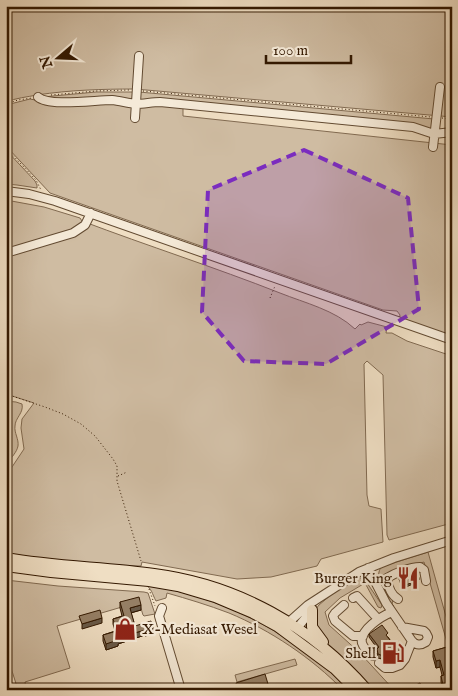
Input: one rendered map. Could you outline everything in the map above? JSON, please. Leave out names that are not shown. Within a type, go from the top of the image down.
[{"type":"main road","points":[[6,558],[154,574],[187,580],[222,590],[240,598],[327,650],[367,690]]},
{"type":"main road","points":[[6,566],[149,581],[178,586],[215,597],[234,604],[277,626],[293,629],[356,690]]},
{"type":"main road","points":[[312,610],[312,627],[327,650]]},
{"type":"street","points":[[136,118],[139,56]]},
{"type":"street","points":[[433,148],[440,87]]},
{"type":"street","points":[[38,97],[43,100],[58,102],[108,100],[136,104],[160,102],[413,127],[434,134],[452,132]]},
{"type":"street","points":[[6,191],[41,197],[91,213],[452,340]]},
{"type":"street","points":[[6,253],[73,233],[86,225],[91,213]]},
{"type":"street","points":[[293,629],[308,605],[353,576],[394,558],[452,540]]},
{"type":"street","points":[[398,599],[393,596],[387,578],[415,567],[420,567],[424,570],[426,581]]},
{"type":"street","points":[[368,568],[382,596],[402,627],[412,640],[417,645],[423,644],[427,640],[426,633],[421,630],[402,627]]},
{"type":"street","points":[[353,598],[357,596],[378,619]]},
{"type":"street","points":[[293,629],[322,597]]},
{"type":"street","points":[[344,605],[335,612],[333,616],[335,621],[353,636],[363,636]]},
{"type":"street","points":[[162,608],[159,616],[181,690]]},
{"type":"street","points":[[373,656],[362,643],[363,636],[378,619],[392,612]]},
{"type":"street","points":[[380,663],[385,668],[400,665],[405,659],[412,640]]},
{"type":"path","points":[[96,91],[137,91],[452,119]]},
{"type":"path","points":[[6,148],[36,180],[41,192]]},
{"type":"path","points":[[270,298],[278,279]]},
{"type":"path","points":[[6,394],[46,407],[81,424],[95,436],[117,466],[117,481],[141,561]]},
{"type":"path","points":[[117,476],[127,472]]},
{"type":"highlighted area","points":[[304,150],[408,198],[419,309],[326,364],[244,361],[202,312],[208,190]]},
{"type":"shaded area","points":[[6,6],[452,6],[452,117],[135,89],[62,92],[25,97],[6,102]]},
{"type":"shaded area","points":[[96,92],[135,92],[135,102],[58,101],[42,97]]},
{"type":"shaded area","points":[[139,92],[434,119],[432,132],[138,102]]},
{"type":"shaded area","points":[[30,99],[56,104],[86,102],[138,105],[159,103],[183,108],[183,116],[452,145],[452,338],[399,319],[400,315],[397,311],[383,310],[50,193],[6,146],[6,105]]},
{"type":"shaded area","points":[[6,150],[35,181],[37,188],[6,184]]},
{"type":"shaded area","points":[[6,200],[44,207],[80,218],[82,221],[319,308],[347,322],[355,329],[360,324],[368,322],[387,327],[386,333],[392,333],[407,341],[452,356],[452,523],[389,540],[387,535],[383,375],[367,361],[364,364],[367,495],[369,506],[381,509],[383,542],[321,559],[317,566],[271,577],[237,579],[142,562],[141,566],[109,565],[6,555],[6,476],[24,449],[21,428],[22,419],[34,403],[6,394]]},
{"type":"shaded area","points":[[6,401],[22,404],[21,413],[16,420],[15,426],[17,448],[7,463],[6,462]]},
{"type":"shaded area","points":[[428,552],[452,638],[452,660],[424,562],[380,576],[393,600],[392,604],[394,606],[392,606],[387,599],[378,575],[384,566]]},
{"type":"shaded area","points":[[356,578],[363,578],[365,580],[382,605],[381,608],[378,607],[365,583],[340,598],[325,612],[329,625],[360,653],[394,690],[371,690],[329,647],[314,624],[315,610],[319,605]]},
{"type":"shaded area","points":[[6,580],[144,592],[148,593],[155,614],[144,616],[139,602],[57,626],[70,668],[25,682],[26,690],[18,690],[6,652]]},
{"type":"shaded area","points":[[144,584],[211,601],[254,620],[295,644],[350,690],[343,690],[304,656],[260,628],[229,613],[167,593],[166,598],[156,601],[150,589]]},
{"type":"shaded area","points":[[295,659],[297,665],[237,682],[235,675]]},
{"type":"building","name":"Burger King","points":[[416,571],[419,578],[412,580],[413,582],[406,585],[406,583],[401,585],[398,576]]},
{"type":"building","points":[[139,597],[141,605],[130,608],[135,626],[151,621],[153,628],[117,638],[118,640],[106,644],[103,635],[117,631],[113,619],[124,616],[120,602]]},
{"type":"building","points":[[100,610],[102,618],[82,624],[79,616]]},
{"type":"building","points":[[382,625],[388,633],[386,635],[393,644],[395,641],[401,649],[390,658],[386,653],[383,656],[378,654],[377,649],[379,647],[369,634]]},
{"type":"building","points":[[447,647],[452,663],[452,683],[443,685],[441,676],[444,675],[440,660],[436,661],[433,651]]},
{"type":"building","points":[[265,674],[268,684],[247,690],[228,690],[237,687],[236,683]]},
{"type":"building","points":[[420,683],[424,690],[403,690],[402,688],[408,685],[410,688]]},
{"type":"place","name":"Burger King","points":[[408,578]]},
{"type":"place","name":"X-Mediasat Wesel","points":[[125,629]]},
{"type":"place","name":"Shell","points":[[393,653]]}]
